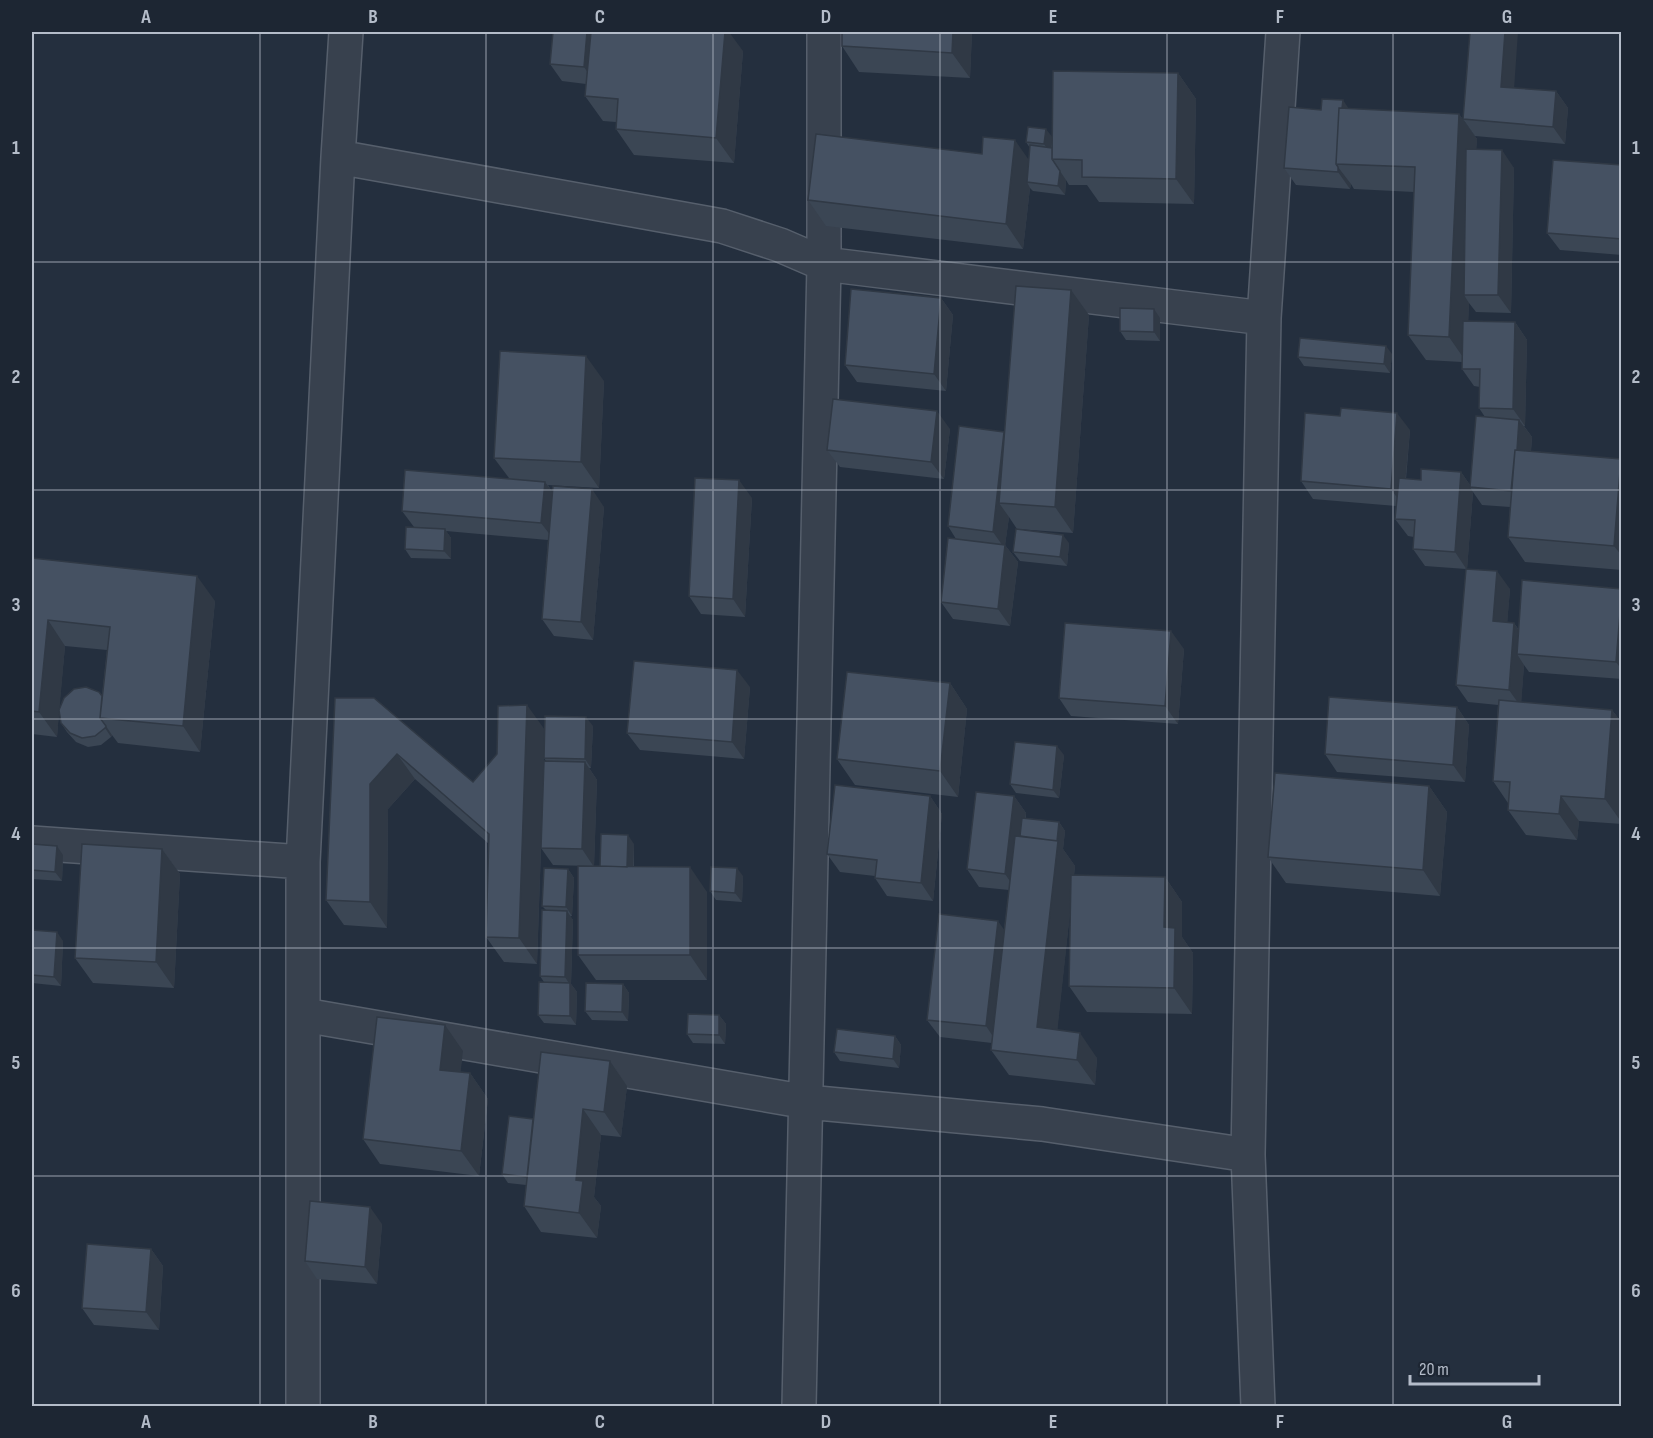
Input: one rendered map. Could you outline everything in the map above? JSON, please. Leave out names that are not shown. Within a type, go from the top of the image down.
[{"type":"street","points":[[303,1407],[303,862],[346,32]]},
{"type":"street","points":[[799,1407],[824,264],[824,32]]},
{"type":"street","points":[[1258,1407],[1248,1155],[1264,318],[1283,32]]},
{"type":"street","points":[[338,157],[722,226],[780,245],[824,264],[1264,318]]},
{"type":"street","points":[[32,843],[303,862]]},
{"type":"street","points":[[304,1015],[807,1102],[1042,1124],[1248,1155]]},
{"type":"building","points":[[553,32],[587,32],[584,67],[550,64]]},
{"type":"building","points":[[591,32],[725,32],[716,138],[616,129],[618,99],[585,96]]},
{"type":"building","points":[[842,32],[953,32],[952,53],[842,46]]},
{"type":"building","points":[[1470,32],[1505,32],[1501,87],[1556,91],[1553,127],[1463,119]]},
{"type":"building","points":[[1053,71],[1178,73],[1176,179],[1082,177],[1082,160],[1052,159]]},
{"type":"building","points":[[1322,99],[1343,100],[1342,108],[1339,108],[1336,164],[1338,172],[1284,168],[1289,107],[1321,110]]},
{"type":"building","points":[[1339,108],[1459,114],[1449,337],[1408,335],[1415,167],[1336,164]]},
{"type":"building","points":[[1028,127],[1046,129],[1044,144],[1026,142]]},
{"type":"building","points":[[816,134],[982,154],[983,137],[1015,140],[1006,224],[808,200]]},
{"type":"building","points":[[1030,145],[1052,148],[1052,159],[1060,171],[1058,186],[1027,182]]},
{"type":"building","points":[[1466,149],[1502,150],[1498,295],[1464,295]]},
{"type":"building","points":[[1553,160],[1622,165],[1622,239],[1547,233]]},
{"type":"building","points":[[1016,286],[1071,290],[1055,507],[999,503]]},
{"type":"building","points":[[851,289],[941,298],[934,374],[845,365]]},
{"type":"building","points":[[1120,308],[1154,309],[1154,332],[1120,331]]},
{"type":"building","points":[[1463,321],[1515,322],[1513,409],[1479,408],[1480,369],[1462,369]]},
{"type":"building","points":[[1300,338],[1386,346],[1384,364],[1298,357]]},
{"type":"building","points":[[500,351],[586,356],[581,462],[494,458]]},
{"type":"building","points":[[833,399],[937,411],[931,462],[827,450]]},
{"type":"building","points":[[1341,408],[1397,413],[1391,489],[1301,481],[1305,413],[1340,416]]},
{"type":"building","points":[[1476,416],[1519,420],[1511,491],[1470,487]]},
{"type":"building","points":[[959,426],[1004,432],[993,532],[948,526]]},
{"type":"building","points":[[1515,450],[1621,459],[1614,546],[1508,537]]},
{"type":"building","points":[[1421,469],[1461,472],[1455,552],[1413,549],[1415,520],[1395,519],[1399,478],[1421,480]]},
{"type":"building","points":[[405,470],[545,482],[541,523],[402,511]]},
{"type":"building","points":[[695,478],[739,480],[733,599],[689,596]]},
{"type":"building","points":[[553,486],[592,489],[581,622],[542,619]]},
{"type":"building","points":[[406,527],[445,529],[444,551],[405,549]]},
{"type":"building","points":[[1016,529],[1063,535],[1060,557],[1013,552]]},
{"type":"building","points":[[948,538],[1005,545],[998,609],[941,602]]},
{"type":"building","points":[[32,558],[197,576],[183,726],[100,718],[110,627],[48,620],[39,712],[32,711]]},
{"type":"building","points":[[1466,569],[1497,571],[1493,621],[1514,623],[1509,690],[1456,685]]},
{"type":"building","points":[[1522,580],[1622,589],[1616,662],[1517,654]]},
{"type":"building","points":[[1065,623],[1171,631],[1165,706],[1059,698]]},
{"type":"building","points":[[634,661],[737,670],[732,742],[627,733]]},
{"type":"building","points":[[847,672],[950,683],[940,771],[837,759]]},
{"type":"building","points":[[86,687],[99,692],[102,696],[100,718],[106,726],[95,736],[82,738],[70,733],[61,723],[59,710],[64,698],[74,689]]},
{"type":"building","points":[[1329,697],[1457,707],[1453,765],[1325,754]]},
{"type":"building","points":[[335,698],[374,698],[473,782],[497,754],[498,706],[527,705],[519,938],[486,937],[489,834],[397,754],[370,784],[370,902],[326,900]]},
{"type":"building","points":[[1499,700],[1612,710],[1605,799],[1561,796],[1559,814],[1508,810],[1510,782],[1493,781]]},
{"type":"building","points":[[545,716],[586,717],[585,759],[544,758]]},
{"type":"building","points":[[1015,742],[1057,746],[1053,790],[1010,784]]},
{"type":"building","points":[[544,761],[585,762],[582,849],[541,848]]},
{"type":"building","points":[[1275,773],[1429,786],[1423,870],[1268,857]]},
{"type":"building","points":[[835,785],[930,796],[921,883],[875,878],[877,860],[827,854]]},
{"type":"building","points":[[976,792],[1014,796],[1005,874],[967,869]]},
{"type":"building","points":[[1022,818],[1059,822],[1057,841],[1020,836]]},
{"type":"building","points":[[601,834],[628,835],[627,867],[600,866]]},
{"type":"building","points":[[1015,836],[1058,841],[1037,1027],[1080,1033],[1077,1060],[991,1050]]},
{"type":"building","points":[[32,844],[57,846],[55,872],[32,870]]},
{"type":"building","points":[[82,844],[162,849],[156,962],[75,958]]},
{"type":"building","points":[[578,866],[690,867],[690,955],[578,955]]},
{"type":"building","points":[[711,867],[737,868],[735,893],[710,891]]},
{"type":"building","points":[[544,868],[568,869],[566,907],[542,906]]},
{"type":"building","points":[[1071,875],[1165,877],[1164,927],[1175,928],[1174,988],[1069,986]]},
{"type":"building","points":[[542,910],[567,911],[565,977],[540,976]]},
{"type":"building","points":[[939,914],[998,921],[986,1026],[927,1020]]},
{"type":"building","points":[[32,930],[57,932],[54,977],[32,975]]},
{"type":"building","points":[[539,982],[570,983],[570,1016],[538,1015]]},
{"type":"building","points":[[586,983],[623,984],[622,1012],[585,1011]]},
{"type":"building","points":[[688,1014],[719,1015],[719,1035],[687,1034]]},
{"type":"building","points":[[377,1017],[445,1025],[440,1070],[470,1073],[461,1151],[363,1139]]},
{"type":"building","points":[[837,1029],[895,1036],[893,1059],[834,1052]]},
{"type":"building","points":[[541,1052],[610,1061],[604,1112],[583,1109],[576,1180],[583,1181],[579,1213],[524,1206]]},
{"type":"building","points":[[509,1116],[533,1119],[527,1177],[502,1174]]},
{"type":"building","points":[[310,1201],[370,1207],[365,1267],[305,1261]]},
{"type":"building","points":[[87,1244],[151,1249],[146,1312],[82,1308]]}]
